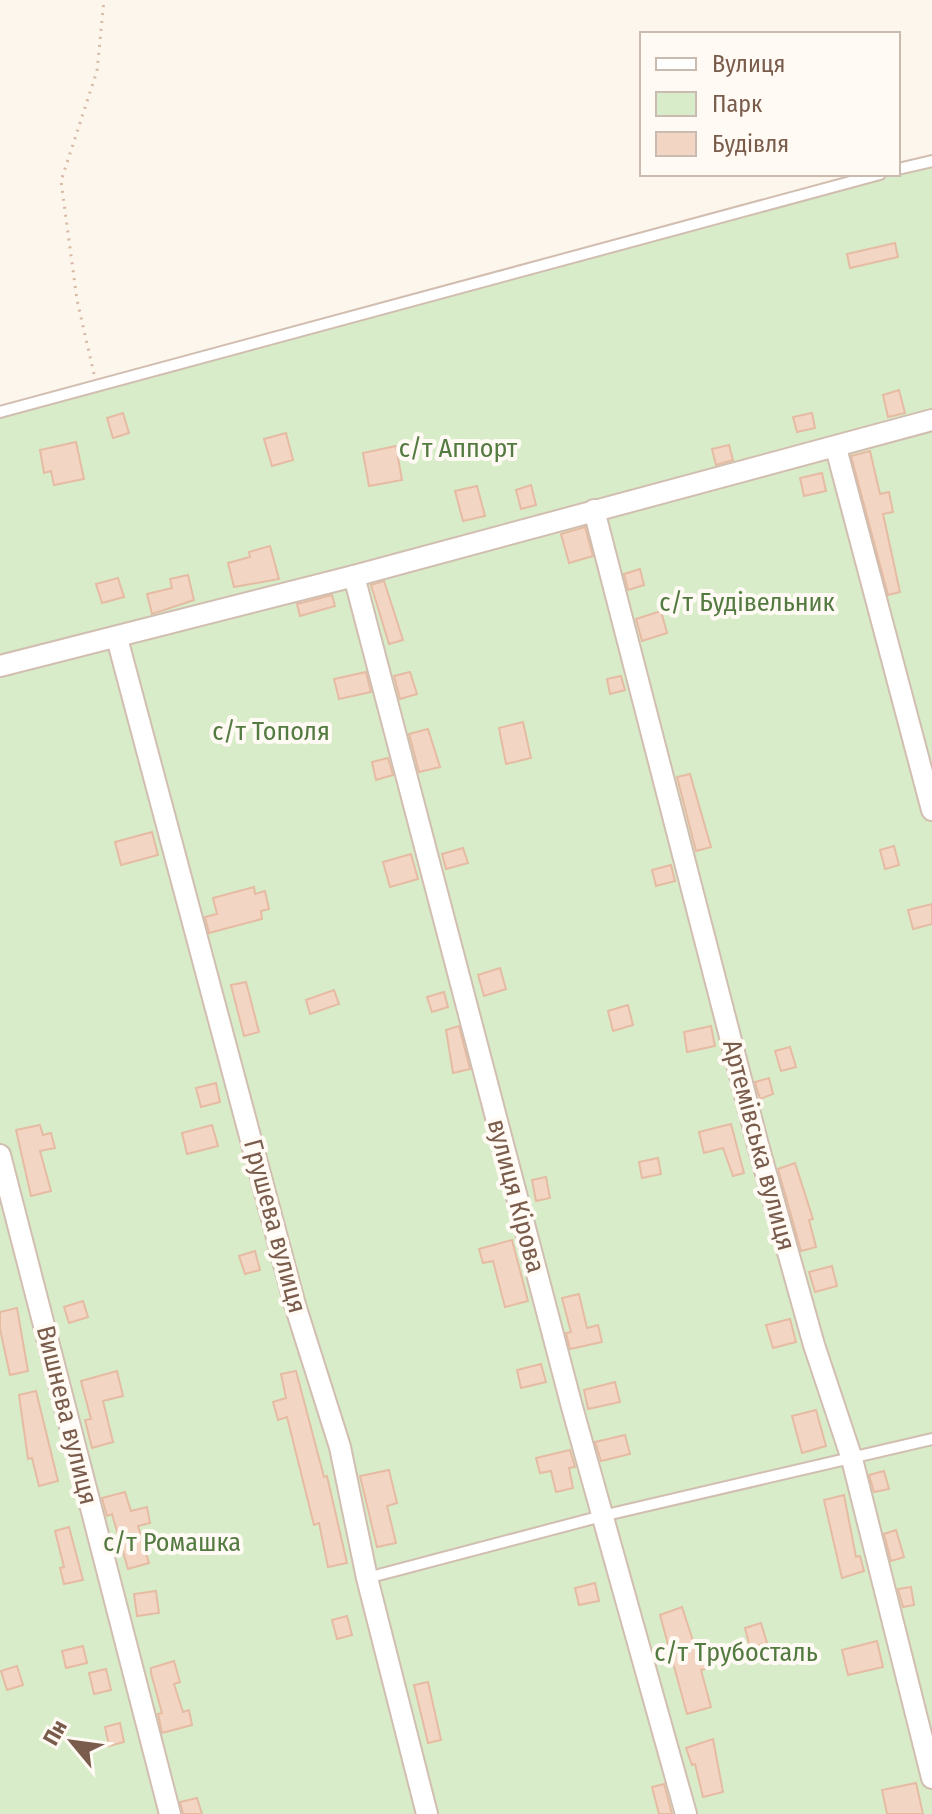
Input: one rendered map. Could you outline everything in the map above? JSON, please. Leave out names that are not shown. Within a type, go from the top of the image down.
[{"type":"street","points":[[0,666],[354,576],[932,420]]},
{"type":"street","points":[[836,448],[932,810]]},
{"type":"street","name":"Артемівська вулиця","points":[[594,510],[758,1145],[814,1345],[852,1459],[932,1778]]},
{"type":"street","name":"вулиця Кірова","points":[[354,576],[602,1516],[686,1814]]},
{"type":"street","name":"Грушева вулиця","points":[[117,638],[295,1305],[340,1447],[367,1578],[427,1814]]},
{"type":"street","name":"Вишнева вулиця","points":[[0,1155],[170,1814]]},
{"type":"lane","points":[[900,169],[932,161]]},
{"type":"lane","points":[[0,412],[873,176]]},
{"type":"lane","points":[[367,1578],[602,1516],[932,1439]]},
{"type":"path","points":[[96,385],[77,300],[61,181],[97,71],[104,0]]},
{"type":"green space","points":[[932,157],[932,1814],[0,1814],[0,412],[862,176],[900,176],[900,165]]},
{"type":"building","points":[[895,243],[898,257],[850,268],[847,254]]},
{"type":"building","points":[[899,390],[905,413],[888,417],[883,395]]},
{"type":"building","points":[[123,413],[129,433],[113,438],[107,418]]},
{"type":"building","points":[[812,413],[815,428],[797,432],[793,417]]},
{"type":"building","points":[[286,433],[293,460],[272,466],[264,439]]},
{"type":"building","points":[[76,442],[84,479],[54,485],[51,471],[44,473],[40,450]]},
{"type":"building","points":[[729,445],[733,460],[716,465],[712,449]]},
{"type":"building","points":[[396,446],[402,480],[369,486],[363,453]]},
{"type":"building","points":[[870,451],[880,494],[889,492],[893,512],[883,514],[900,592],[888,595],[851,456]]},
{"type":"building","points":[[822,473],[826,491],[804,496],[800,478]]},
{"type":"building","points":[[531,485],[536,505],[521,509],[516,490]]},
{"type":"building","points":[[477,486],[485,516],[463,521],[455,491]]},
{"type":"building","points":[[585,527],[593,556],[569,563],[561,534]]},
{"type":"building","points":[[270,546],[279,579],[234,587],[228,563],[250,557],[249,552]]},
{"type":"building","points":[[640,569],[644,585],[628,590],[624,574]]},
{"type":"building","points":[[188,575],[194,600],[152,614],[147,594],[172,588],[170,579]]},
{"type":"building","points":[[118,578],[124,597],[102,603],[96,584]]},
{"type":"building","points":[[384,581],[403,640],[389,644],[371,585]]},
{"type":"building","points":[[332,595],[335,606],[300,616],[297,604]]},
{"type":"building","points":[[661,611],[667,633],[642,641],[636,619]]},
{"type":"building","points":[[366,672],[371,692],[339,699],[334,679]]},
{"type":"building","points":[[410,672],[417,694],[400,699],[394,676]]},
{"type":"building","points":[[621,676],[625,690],[610,694],[607,679]]},
{"type":"building","points":[[523,722],[531,758],[506,764],[499,728]]},
{"type":"building","points":[[428,729],[440,767],[419,772],[409,734]]},
{"type":"building","points":[[388,758],[393,775],[376,780],[372,762]]},
{"type":"building","points":[[690,774],[711,847],[696,851],[677,777]]},
{"type":"building","points":[[152,832],[158,855],[121,865],[115,842]]},
{"type":"building","points":[[894,846],[899,865],[885,869],[880,850]]},
{"type":"building","points":[[463,848],[468,863],[446,869],[442,854]]},
{"type":"building","points":[[411,854],[418,879],[390,887],[383,862]]},
{"type":"building","points":[[671,865],[675,881],[656,886],[652,870]]},
{"type":"building","points":[[254,887],[255,894],[265,891],[269,909],[261,911],[262,919],[209,933],[205,917],[217,914],[213,898]]},
{"type":"building","points":[[932,904],[932,924],[913,929],[908,910]]},
{"type":"building","points":[[500,968],[506,989],[484,996],[478,975]]},
{"type":"building","points":[[246,982],[259,1032],[244,1036],[231,985]]},
{"type":"building","points":[[334,990],[339,1004],[310,1014],[306,1000]]},
{"type":"building","points":[[444,992],[448,1007],[432,1012],[427,997]]},
{"type":"building","points":[[628,1005],[633,1025],[613,1031],[608,1011]]},
{"type":"building","points":[[459,1026],[470,1069],[453,1073],[446,1030]]},
{"type":"building","points":[[711,1026],[715,1046],[687,1052],[684,1032]]},
{"type":"building","points":[[790,1047],[796,1067],[781,1071],[775,1051]]},
{"type":"building","points":[[769,1078],[773,1094],[760,1099],[755,1082]]},
{"type":"building","points":[[216,1083],[220,1102],[201,1107],[196,1088]]},
{"type":"building","points":[[731,1124],[744,1173],[733,1176],[723,1148],[704,1153],[699,1132]]},
{"type":"building","points":[[40,1125],[43,1135],[51,1133],[55,1148],[40,1151],[51,1191],[31,1196],[16,1130]]},
{"type":"building","points":[[212,1125],[218,1146],[187,1154],[182,1133]]},
{"type":"building","points":[[658,1158],[661,1174],[642,1178],[639,1162]]},
{"type":"building","points":[[795,1163],[813,1219],[809,1220],[816,1247],[801,1251],[778,1169]]},
{"type":"building","points":[[546,1177],[550,1198],[536,1201],[532,1180]]},
{"type":"building","points":[[512,1240],[528,1301],[505,1307],[493,1261],[483,1263],[479,1249]]},
{"type":"building","points":[[255,1251],[260,1270],[245,1274],[239,1256]]},
{"type":"building","points":[[832,1266],[837,1286],[815,1292],[809,1272]]},
{"type":"building","points":[[579,1294],[587,1328],[598,1325],[602,1342],[570,1349],[566,1333],[571,1332],[562,1298]]},
{"type":"building","points":[[83,1301],[88,1317],[69,1323],[64,1307]]},
{"type":"building","points":[[17,1308],[28,1371],[10,1375],[0,1329],[0,1312]]},
{"type":"building","points":[[790,1319],[796,1342],[773,1348],[766,1325]]},
{"type":"building","points":[[541,1364],[546,1382],[521,1388],[517,1370]]},
{"type":"building","points":[[117,1371],[123,1396],[103,1401],[113,1442],[92,1448],[85,1420],[91,1419],[81,1381]]},
{"type":"building","points":[[296,1371],[324,1477],[327,1476],[347,1563],[328,1567],[319,1523],[314,1525],[287,1417],[278,1420],[273,1402],[286,1398],[281,1374]]},
{"type":"building","points":[[615,1382],[620,1402],[588,1409],[584,1390]]},
{"type":"building","points":[[36,1391],[58,1481],[39,1486],[32,1458],[28,1459],[19,1395]]},
{"type":"building","points":[[816,1410],[826,1446],[802,1453],[792,1416]]},
{"type":"building","points":[[625,1435],[630,1454],[601,1461],[595,1442]]},
{"type":"building","points":[[570,1450],[575,1467],[569,1468],[573,1488],[556,1492],[551,1471],[540,1473],[536,1458]]},
{"type":"building","points":[[389,1470],[397,1503],[387,1506],[396,1543],[377,1547],[360,1476]]},
{"type":"building","points":[[884,1471],[889,1489],[874,1492],[869,1475]]},
{"type":"building","points":[[125,1492],[131,1511],[147,1507],[150,1523],[138,1526],[149,1563],[128,1569],[112,1514],[107,1516],[102,1498]]},
{"type":"building","points":[[844,1495],[856,1557],[860,1556],[864,1571],[842,1578],[824,1500]]},
{"type":"building","points":[[69,1527],[83,1580],[64,1584],[60,1568],[64,1567],[55,1531]]},
{"type":"building","points":[[896,1530],[904,1557],[891,1561],[884,1534]]},
{"type":"building","points":[[595,1583],[599,1601],[579,1605],[575,1588]]},
{"type":"building","points":[[911,1587],[914,1605],[903,1607],[898,1589]]},
{"type":"building","points":[[156,1591],[159,1613],[137,1616],[134,1594]]},
{"type":"building","points":[[682,1607],[695,1647],[704,1644],[710,1668],[701,1670],[711,1707],[687,1714],[660,1615]]},
{"type":"building","points":[[347,1616],[352,1635],[337,1639],[332,1620]]},
{"type":"building","points":[[761,1623],[767,1643],[750,1648],[745,1628]]},
{"type":"building","points":[[877,1641],[883,1667],[848,1675],[842,1650]]},
{"type":"building","points":[[83,1646],[87,1663],[66,1668],[62,1651]]},
{"type":"building","points":[[174,1661],[180,1682],[174,1684],[183,1712],[189,1710],[192,1725],[162,1733],[158,1714],[162,1713],[151,1668]]},
{"type":"building","points":[[17,1666],[23,1685],[7,1690],[1,1671]]},
{"type":"building","points":[[106,1669],[111,1690],[94,1694],[89,1673]]},
{"type":"building","points":[[428,1682],[441,1740],[428,1743],[414,1685]]},
{"type":"building","points":[[120,1723],[124,1742],[109,1746],[105,1727]]},
{"type":"building","points":[[713,1739],[723,1792],[703,1797],[695,1764],[692,1765],[686,1748]]},
{"type":"building","points":[[916,1783],[923,1814],[887,1814],[882,1790]]},
{"type":"building","points":[[664,1784],[672,1814],[659,1814],[652,1787]]},
{"type":"building","points":[[197,1798],[202,1814],[183,1814],[180,1802]]},
{"type":"park label","name":"с/т Аппорт","points":[[458,448]]},
{"type":"park label","name":"с/т Будівельник","points":[[747,602]]},
{"type":"park label","name":"с/т Тополя","points":[[271,731]]},
{"type":"park label","name":"с/т Ромашка","points":[[172,1542]]},
{"type":"park label","name":"с/т Трубосталь","points":[[736,1652]]}]
